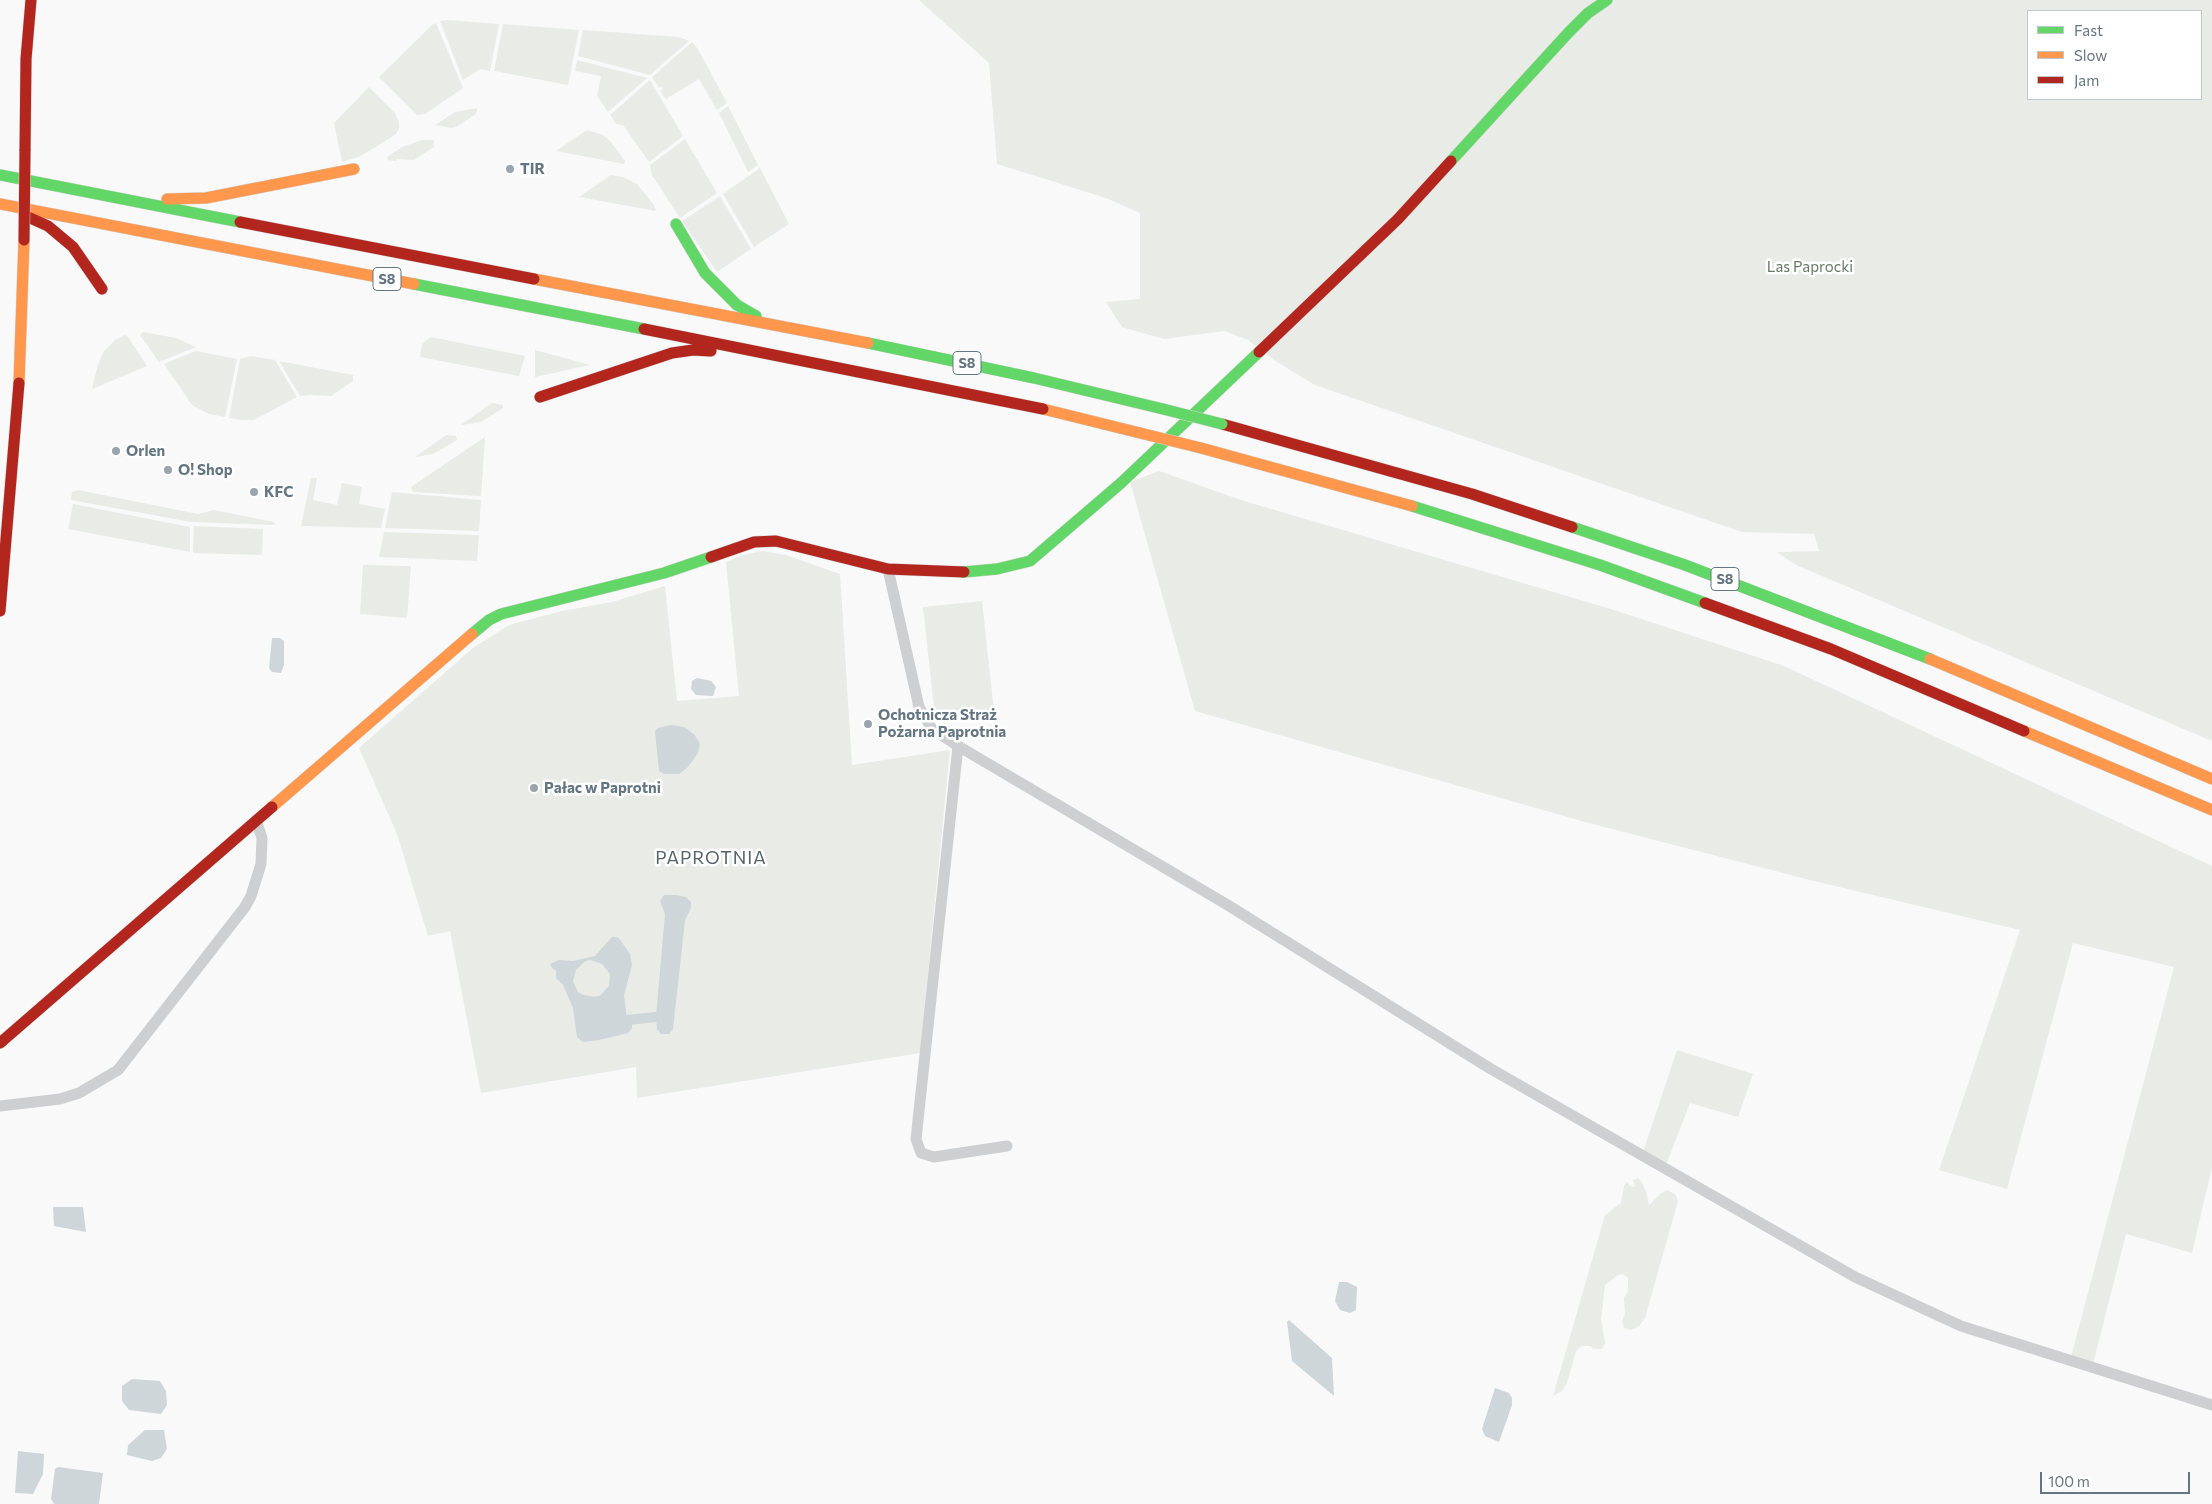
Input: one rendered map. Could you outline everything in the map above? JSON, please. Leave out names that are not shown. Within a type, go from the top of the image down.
[{"type":"main road","points":[[0,611],[18,397],[24,240],[26,59],[31,0]]},
{"type":"main road","points":[[0,1043],[463,641],[489,620],[501,614],[664,573],[754,542],[776,541],[788,543],[834,558],[888,569],[958,573],[1020,565],[1038,555],[1121,483],[1398,219],[1569,32],[1588,13],[1607,0]]},
{"type":"main road","points":[[129,200],[206,198],[354,169]]},
{"type":"main road","name":"S8","points":[[0,175],[1017,374],[1222,424],[1472,494],[1685,565],[1897,645],[2212,779]]},
{"type":"main road","points":[[0,204],[48,226],[62,237],[73,248],[102,288]]},
{"type":"main road","name":"S8","points":[[0,204],[981,396],[1201,448],[1458,520],[1591,562],[1681,594],[1840,653],[2212,810]]},
{"type":"main road","points":[[676,224],[706,273],[716,285],[737,305],[769,324]]},
{"type":"main road","points":[[540,397],[672,353],[693,350],[774,354]]},
{"type":"street","points":[[888,569],[919,707],[932,729],[958,746],[1226,904],[1491,1069],[1855,1277],[1961,1326],[2212,1405]]},
{"type":"street","points":[[958,746],[916,1139],[921,1153],[934,1157],[1007,1146]]},
{"type":"street","points":[[0,1106],[40,1103],[69,1096],[100,1082],[118,1070],[245,907],[256,884],[261,864],[262,838],[256,820]]},
{"type":"green space","name":"Las Paprocki","points":[[919,0],[2212,0],[2212,741],[1796,565],[1777,552],[1819,551],[1814,534],[1742,532],[1315,385],[1277,362],[1248,340],[1225,331],[1164,339],[1122,327],[1106,302],[1140,299],[1140,213],[1106,198],[997,164],[989,63]]},
{"type":"green space","points":[[440,21],[499,24],[490,71],[480,69],[463,80]]},
{"type":"green space","points":[[436,23],[463,88],[425,114],[417,115],[379,77]]},
{"type":"green space","points":[[503,24],[579,30],[568,85],[494,71]]},
{"type":"green space","points":[[583,30],[679,37],[689,41],[650,75],[578,56]]},
{"type":"green space","points":[[692,42],[698,49],[727,103],[717,110],[699,79],[666,99],[660,91],[663,89],[662,86],[659,88],[652,77]]},
{"type":"green space","points":[[577,60],[647,78],[608,112],[597,96],[601,76],[575,71]]},
{"type":"green space","points":[[650,80],[683,136],[649,162],[623,125],[616,124],[610,115]]},
{"type":"green space","points":[[369,87],[395,113],[399,122],[399,129],[396,134],[376,147],[358,157],[342,162],[334,123]]},
{"type":"green space","points":[[728,106],[758,165],[748,172],[719,113]]},
{"type":"green space","points":[[477,108],[476,114],[456,127],[435,125],[455,112]]},
{"type":"green space","points":[[587,130],[603,135],[611,142],[625,161],[624,164],[556,151]]},
{"type":"green space","points":[[685,139],[717,193],[680,218],[652,175],[650,165]]},
{"type":"green space","points":[[422,140],[434,140],[434,147],[414,160],[388,160],[387,157],[402,147]]},
{"type":"green space","points":[[760,168],[789,224],[754,247],[723,194]]},
{"type":"green space","points":[[611,175],[623,177],[637,184],[654,205],[656,211],[579,197]]},
{"type":"green space","points":[[720,196],[751,249],[717,272],[682,221]]},
{"type":"green space","points":[[143,332],[176,338],[196,347],[159,362],[140,335]]},
{"type":"green space","points":[[125,335],[147,366],[92,389],[98,364],[104,351],[115,340]]},
{"type":"green space","points":[[431,337],[525,356],[519,376],[420,357],[422,344]]},
{"type":"green space","points":[[535,350],[590,365],[535,377]]},
{"type":"green space","points":[[196,351],[237,359],[225,417],[209,414],[192,405],[164,364]]},
{"type":"green space","points":[[251,356],[275,360],[297,397],[254,420],[229,418],[240,359]]},
{"type":"green space","points":[[279,361],[353,375],[353,381],[331,396],[300,396]]},
{"type":"green space","points":[[492,403],[503,405],[503,408],[481,422],[461,425]]},
{"type":"green space","points":[[446,435],[456,436],[457,440],[433,454],[415,457]]},
{"type":"green space","points":[[485,437],[481,496],[413,492],[411,487]]},
{"type":"green space","points":[[1159,471],[1241,500],[1611,609],[1784,666],[2212,866],[2212,1167],[2192,1253],[2126,1234],[2093,1364],[2071,1357],[2174,967],[2073,943],[2007,1189],[1939,1170],[2020,930],[1810,880],[1585,822],[1195,711],[1130,482]]},
{"type":"green space","points":[[311,478],[317,478],[313,500],[337,505],[342,483],[362,487],[359,504],[385,509],[381,528],[301,526]]},
{"type":"green space","points":[[78,490],[198,514],[214,510],[274,522],[275,525],[191,522],[71,500],[72,492]]},
{"type":"green space","points":[[392,492],[481,500],[479,531],[385,528]]},
{"type":"green space","points":[[73,504],[190,527],[190,552],[68,529]]},
{"type":"green space","points":[[194,526],[263,529],[262,555],[193,553]]},
{"type":"green space","points":[[384,532],[479,535],[477,561],[379,557]]},
{"type":"green space","points":[[762,551],[786,555],[840,574],[852,765],[950,750],[920,1053],[637,1098],[636,1067],[481,1093],[450,931],[428,936],[397,834],[359,748],[473,648],[509,625],[562,611],[612,602],[665,586],[677,701],[739,696],[726,562],[743,555]]},
{"type":"green space","points":[[363,565],[411,566],[407,618],[360,614]]},
{"type":"green space","points":[[982,601],[994,711],[935,717],[923,607]]},
{"type":"green space","points":[[1677,1050],[1753,1074],[1738,1117],[1690,1103],[1666,1165],[1643,1152]]},
{"type":"green space","points":[[1639,1178],[1646,1191],[1649,1205],[1661,1193],[1668,1190],[1676,1195],[1678,1201],[1645,1318],[1639,1326],[1631,1330],[1624,1328],[1622,1321],[1625,1314],[1624,1298],[1628,1291],[1628,1278],[1623,1274],[1618,1275],[1605,1285],[1601,1319],[1605,1343],[1602,1349],[1582,1346],[1576,1351],[1567,1383],[1562,1391],[1553,1396],[1605,1215],[1621,1203],[1624,1186],[1627,1182],[1630,1186],[1635,1187],[1633,1180]]},
{"type":"shaded area","points":[[272,638],[280,638],[284,641],[284,665],[281,673],[272,672],[269,668]]},
{"type":"shaded area","points":[[697,678],[711,681],[716,687],[713,696],[696,695],[691,689],[692,681]]},
{"type":"shaded area","points":[[671,725],[684,727],[694,734],[700,744],[698,753],[687,768],[679,774],[664,774],[659,771],[655,731],[658,728]]},
{"type":"shaded area","points":[[664,895],[686,897],[691,902],[691,908],[685,920],[673,1029],[669,1034],[661,1034],[657,1029],[656,1017],[665,914],[660,901]]},
{"type":"shaded area","points":[[612,937],[617,937],[630,954],[632,965],[624,995],[627,1019],[632,1023],[632,1028],[628,1033],[583,1042],[577,1037],[573,1008],[563,985],[556,978],[556,971],[550,964],[559,960],[573,961],[595,956]],"holes":[[[590,960],[602,964],[610,974],[609,986],[601,995],[595,997],[578,992],[573,981],[576,970],[584,962]]]},
{"type":"shaded area","points":[[53,1207],[83,1207],[86,1232],[54,1226]]},
{"type":"shaded area","points":[[1339,1282],[1347,1282],[1357,1287],[1356,1310],[1350,1313],[1340,1310],[1335,1301]]},
{"type":"shaded area","points":[[1289,1320],[1332,1358],[1334,1396],[1292,1361],[1287,1322]]},
{"type":"shaded area","points":[[132,1379],[160,1381],[166,1391],[167,1405],[161,1414],[129,1410],[122,1401],[122,1386]]},
{"type":"shaded area","points":[[1495,1388],[1509,1393],[1512,1398],[1512,1405],[1499,1442],[1485,1436],[1482,1429]]},
{"type":"shaded area","points":[[145,1430],[164,1430],[167,1449],[161,1458],[152,1461],[127,1455],[128,1445]]},
{"type":"shaded area","points":[[18,1451],[44,1454],[43,1474],[33,1494],[15,1493]]},
{"type":"shaded area","points":[[58,1467],[103,1473],[99,1504],[54,1504],[51,1499],[55,1469]]},
{"type":"waterway","points":[[627,1020],[656,1017]]},
{"type":"traffic: fast","points":[[1451,161],[1569,32],[1588,13],[1607,0]]},
{"type":"traffic: fast","points":[[0,175],[240,222]]},
{"type":"traffic: fast","points":[[676,224],[705,273],[737,305],[756,316]]},
{"type":"traffic: fast","points":[[414,284],[644,329]]},
{"type":"traffic: fast","points":[[868,343],[1034,378],[1163,409]]},
{"type":"traffic: fast","points":[[964,572],[997,569],[1030,561],[1121,483],[1259,352]]},
{"type":"traffic: fast","points":[[1163,409],[1222,424]]},
{"type":"traffic: fast","points":[[1412,506],[1600,565],[1705,603]]},
{"type":"traffic: fast","points":[[1572,527],[1685,565],[1930,659]]},
{"type":"traffic: fast","points":[[472,634],[489,620],[501,614],[664,573],[711,557]]},
{"type":"traffic: slow","points":[[167,199],[206,198],[354,169]]},
{"type":"traffic: slow","points":[[0,204],[414,284]]},
{"type":"traffic: slow","points":[[19,383],[24,240]]},
{"type":"traffic: slow","points":[[534,279],[868,343]]},
{"type":"traffic: slow","points":[[1043,409],[1140,433]]},
{"type":"traffic: slow","points":[[1140,433],[1201,448]]},
{"type":"traffic: slow","points":[[1201,448],[1412,506]]},
{"type":"traffic: slow","points":[[272,807],[472,634]]},
{"type":"traffic: slow","points":[[1930,659],[2212,779]]},
{"type":"traffic: slow","points":[[2024,731],[2212,810]]},
{"type":"traffic: jam","points":[[25,151],[26,59],[31,0]]},
{"type":"traffic: jam","points":[[24,240],[25,151]]},
{"type":"traffic: jam","points":[[1259,352],[1398,219],[1451,161]]},
{"type":"traffic: jam","points":[[28,217],[48,226],[73,247],[102,289]]},
{"type":"traffic: jam","points":[[240,222],[534,279]]},
{"type":"traffic: jam","points":[[644,329],[1043,409]]},
{"type":"traffic: jam","points":[[540,397],[672,353],[693,350],[711,351]]},
{"type":"traffic: jam","points":[[0,611],[19,383]]},
{"type":"traffic: jam","points":[[1222,424],[1472,494],[1572,527]]},
{"type":"traffic: jam","points":[[711,557],[754,542],[776,541],[888,569],[964,572]]},
{"type":"traffic: jam","points":[[1705,603],[1831,649],[2024,731]]},
{"type":"traffic: jam","points":[[0,1043],[272,807]]},
{"type":"place","name":"TIR","points":[[510,169]]},
{"type":"place","name":"Orlen","points":[[116,451]]},
{"type":"place","name":"O! Shop","points":[[168,470]]},
{"type":"place","name":"KFC","points":[[254,492]]},
{"type":"place","name":"Ochotnicza Straż Pożarna Paprotnia","points":[[868,724]]},
{"type":"place","name":"Pałac w Paprotni","points":[[534,788]]},
{"type":"district","name":"PAPROTNIA","points":[[711,858]]}]
